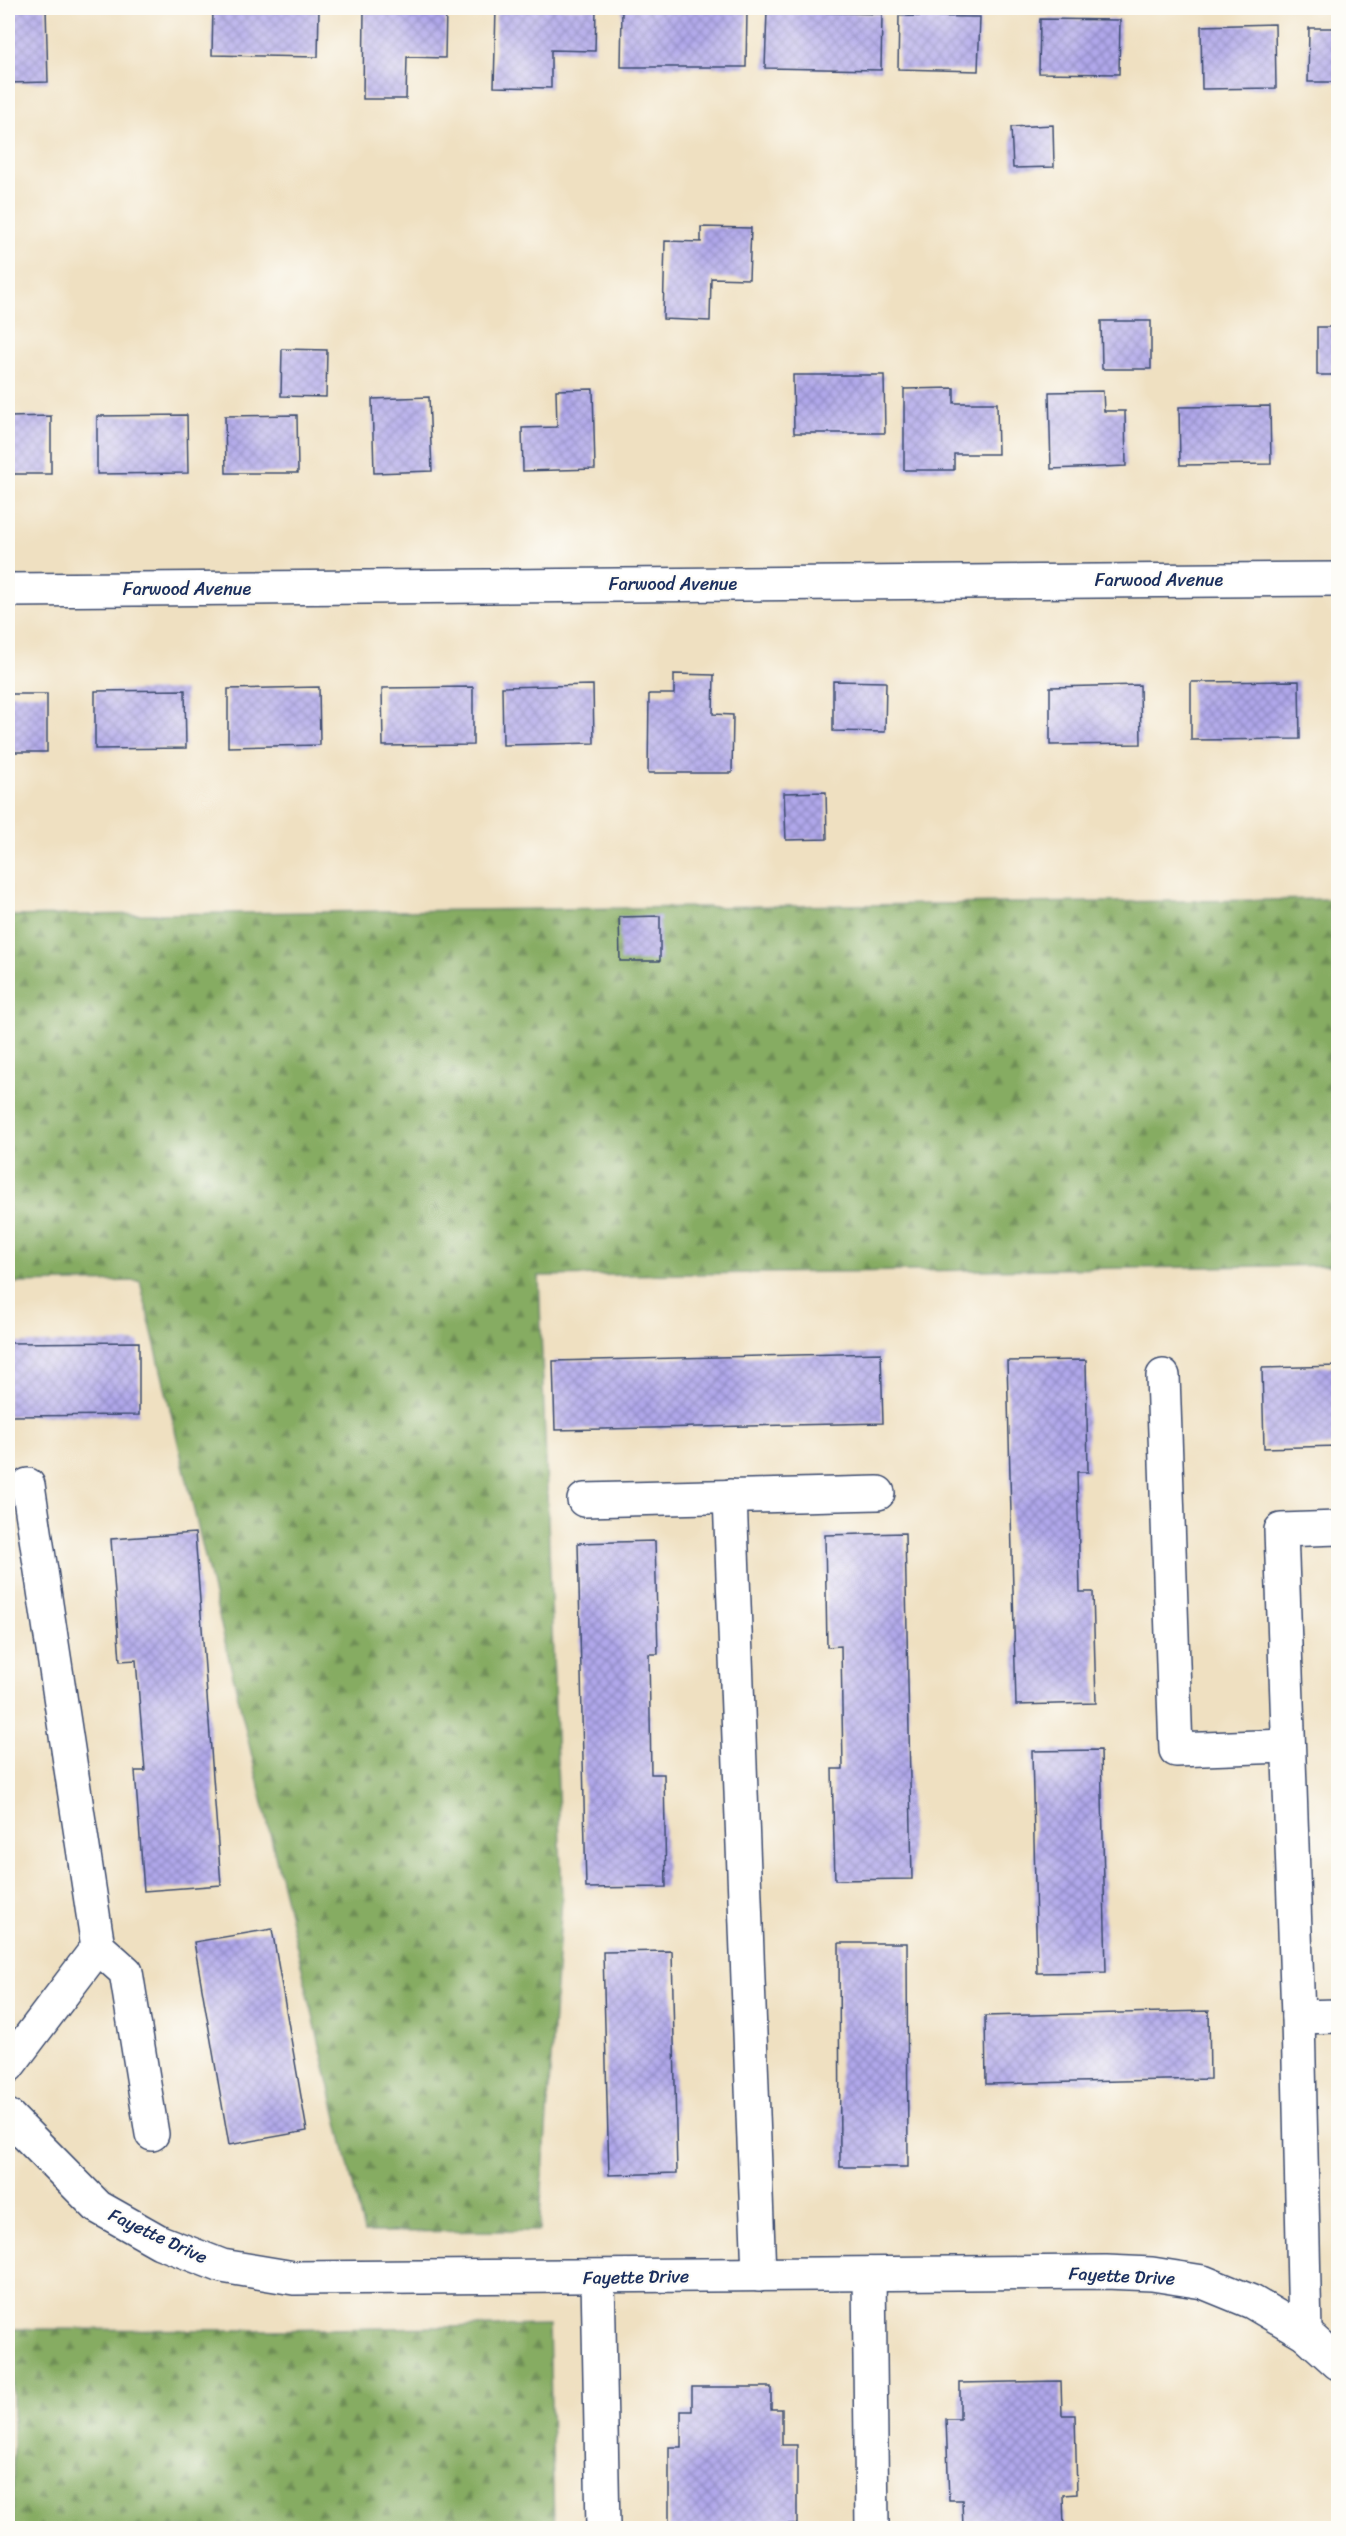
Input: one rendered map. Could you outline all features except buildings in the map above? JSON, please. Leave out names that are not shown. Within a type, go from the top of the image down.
[{"type":"street","name":"Farwood Avenue","points":[[8,590],[1338,579]]},
{"type":"street","points":[[1163,1376],[1176,1750],[1288,1746]]},
{"type":"street","points":[[28,1485],[98,1947],[126,1972],[152,2134]]},
{"type":"street","points":[[584,1500],[878,1493]]},
{"type":"street","points":[[730,1496],[759,2275]]},
{"type":"street","points":[[1305,2333],[1298,2017],[1281,1530],[1338,1528]]},
{"type":"street","points":[[8,2066],[98,1947]]},
{"type":"street","points":[[1298,2017],[1338,2016]]},
{"type":"street","name":"Fayette Drive","points":[[8,2116],[98,2208],[160,2242],[222,2266],[294,2278],[598,2278],[1106,2272],[1152,2274],[1203,2282],[1252,2302],[1305,2333],[1338,2363]]},
{"type":"street","points":[[868,2274],[872,2529]]},
{"type":"street","points":[[598,2278],[603,2529]]},
{"type":"green space","points":[[1338,899],[1338,1265],[539,1276],[562,1899],[539,2231],[364,2232],[140,1281],[8,1283],[8,916]]},
{"type":"green space","points":[[549,2325],[554,2528],[13,2528],[13,2329],[270,2330]]}]
